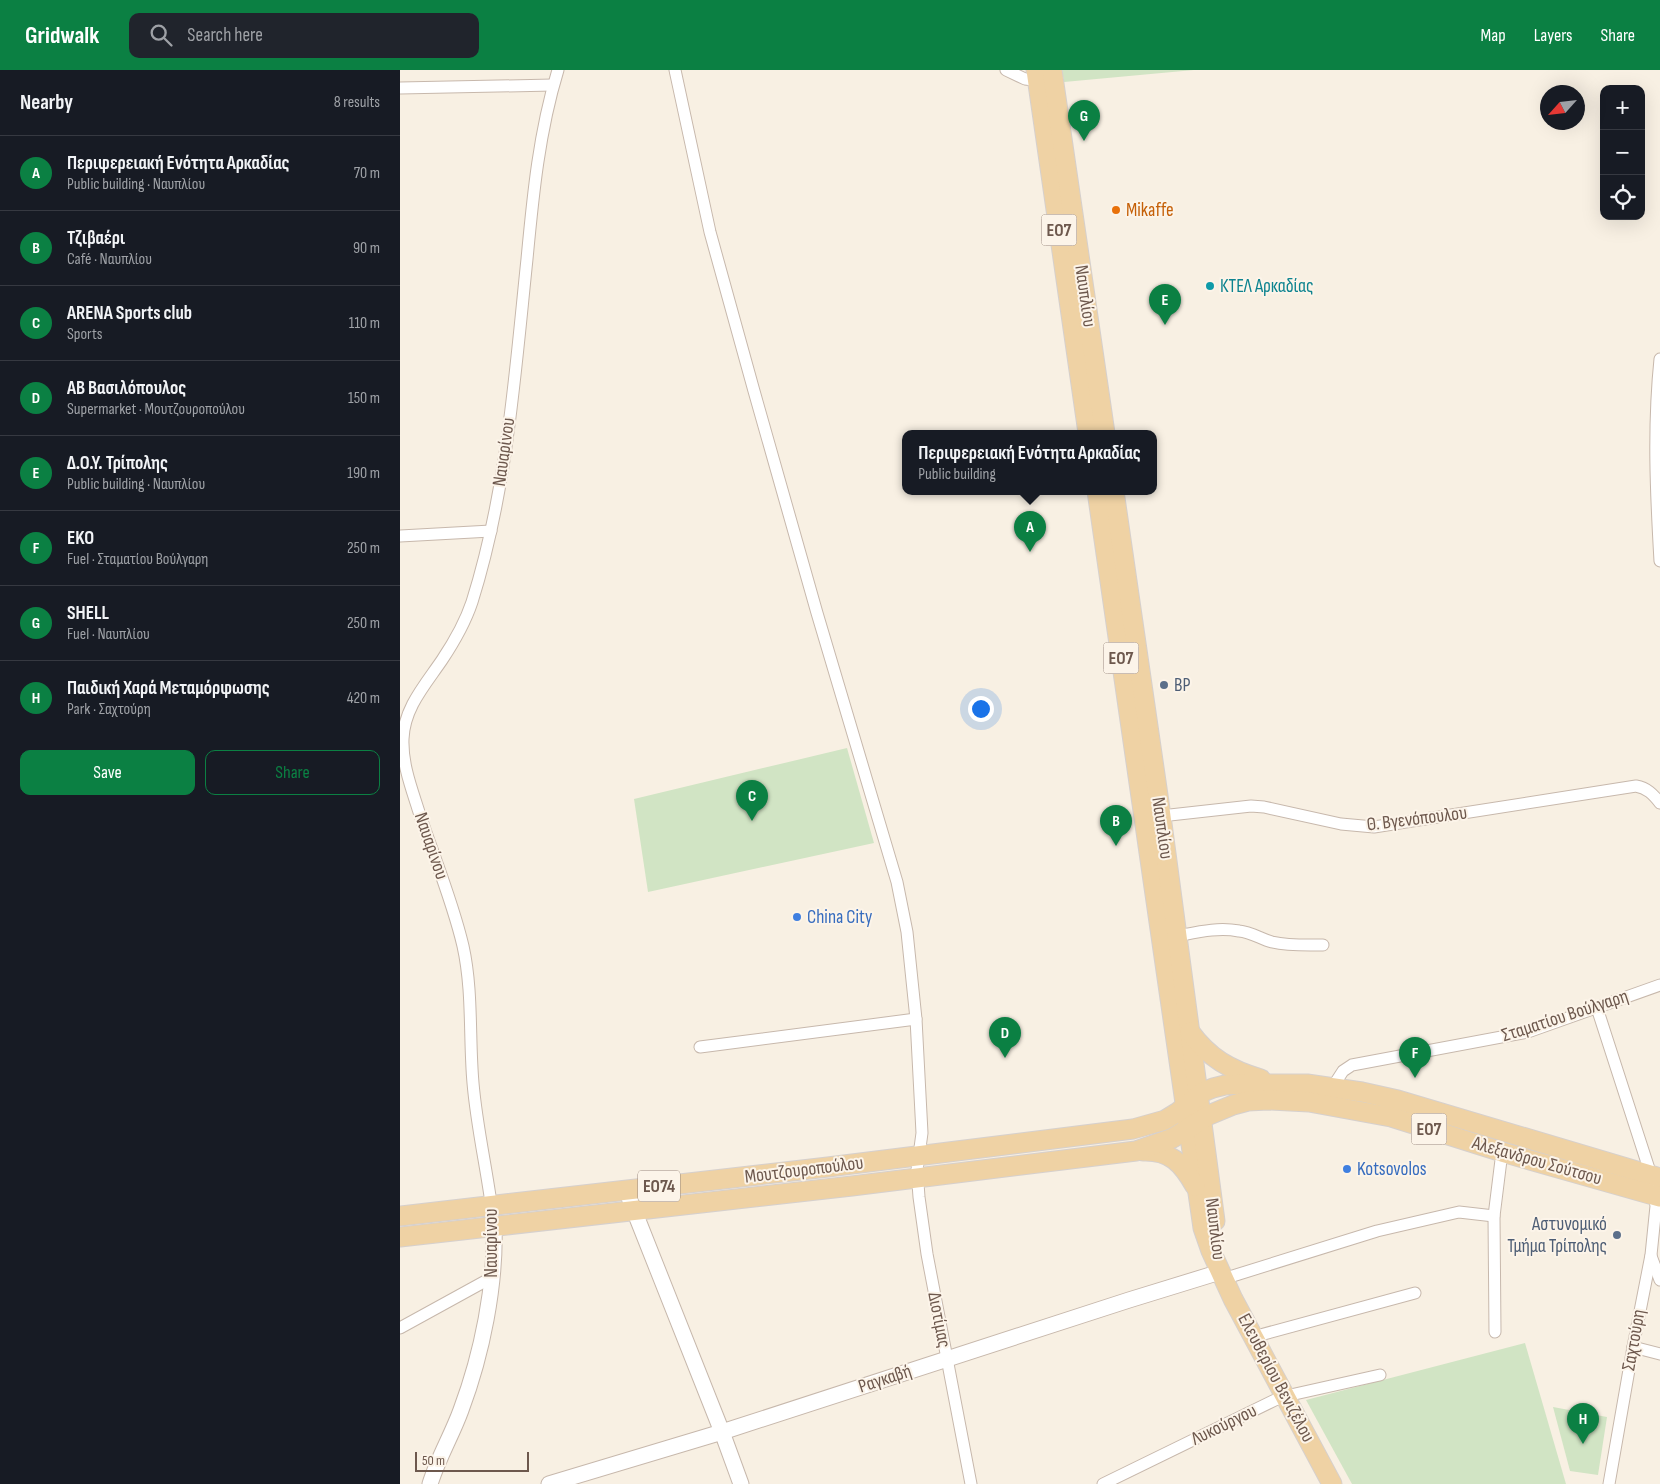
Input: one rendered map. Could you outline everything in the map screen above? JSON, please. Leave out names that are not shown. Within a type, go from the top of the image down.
[{"type":"main road","name":"Ναυπλίου","points":[[1045,75],[1088,430]]},
{"type":"main road","name":"Ναυπλίου","points":[[1045,75],[1104,430]]},
{"type":"main road","name":"Ναυπλίου","points":[[1097,495],[1195,1124],[1222,1276]]},
{"type":"main road","name":"Ναυπλίου","points":[[1115,495],[1190,1032],[1192,1101]]},
{"type":"main road","name":"ΕΟ7","points":[[1190,1032],[1207,1053],[1221,1062],[1236,1071],[1276,1084]]},
{"type":"main road","name":"Αλεξανδρου Σούτσου","points":[[1192,1101],[1208,1089],[1218,1086],[1276,1084],[1307,1084],[1398,1100],[1656,1186]]},
{"type":"main road","name":"Αλεξανδρου Σούτσου","points":[[1195,1124],[1224,1108],[1248,1102],[1282,1100],[1309,1102],[1391,1117],[1502,1152],[1656,1186]]},
{"type":"main road","name":"Μουτζουροπούλου","points":[[400,1216],[919,1156],[1142,1128],[1165,1120],[1192,1101]]},
{"type":"main road","name":"Ναυπλίου","points":[[1195,1124],[1197,1190],[1206,1238],[1222,1276]]},
{"type":"main road","name":"Μουτζουροπούλου","points":[[400,1237],[852,1186],[1136,1151],[1173,1138],[1195,1124]]},
{"type":"main road","points":[[1136,1151],[1166,1154],[1178,1162],[1187,1172],[1197,1190]]},
{"type":"main road","name":"Ελευθερίου Βενιζέλου","points":[[1222,1276],[1332,1484]]},
{"type":"street","name":"Ναυαρίνου","points":[[430,1484],[468,1389],[481,1339],[492,1278],[494,1226],[474,1087],[469,981],[463,948],[452,906],[412,790],[403,755],[402,732],[413,703],[453,643],[465,620],[477,585],[491,531],[501,485],[507,440],[536,175],[548,103],[558,70]]},
{"type":"street","name":"Διοτίμας","points":[[675,70],[710,232],[751,382],[819,622],[895,872],[907,932],[916,1019],[922,1124],[917,1177],[927,1254],[971,1484]]},
{"type":"street","points":[[1006,70],[1026,79],[1045,75]]},
{"type":"street","points":[[400,88],[463,85],[553,85]]},
{"type":"street","points":[[1660,359],[1655,433],[1655,480],[1660,561]]},
{"type":"street","points":[[400,536],[491,531]]},
{"type":"street","name":"Θ. Βγενόπουλου","points":[[1161,816],[1251,806],[1264,807],[1341,824],[1374,827],[1636,786],[1643,787],[1660,803]]},
{"type":"street","points":[[1177,936],[1226,929],[1241,931],[1271,942],[1290,946],[1323,945]]},
{"type":"street","name":"Σταματίου Βούλγαρη","points":[[1332,1088],[1342,1071],[1352,1065],[1536,1029],[1660,985]]},
{"type":"street","name":"Σαχτούρη","points":[[1597,1008],[1656,1186],[1655,1221],[1651,1254],[1609,1484]]},
{"type":"street","points":[[700,1047],[916,1019]]},
{"type":"street","points":[[1495,1332],[1494,1216],[1502,1152]]},
{"type":"street","points":[[626,1190],[741,1484]]},
{"type":"street","points":[[1222,1276],[1377,1231],[1459,1212],[1494,1216]]},
{"type":"street","points":[[1651,1254],[1660,1280]]},
{"type":"street","name":"Ραγκαβή","points":[[549,1484],[722,1432],[1128,1300],[1222,1276]]},
{"type":"street","points":[[400,1328],[492,1278]]},
{"type":"street","points":[[1253,1337],[1415,1293]]},
{"type":"street","points":[[1633,1347],[1660,1354]]},
{"type":"street","name":"Λυκούργου","points":[[1104,1484],[1286,1396],[1380,1375]]},
{"type":"green space","points":[[1062,70],[1194,70],[1064,82]]},
{"type":"green space","points":[[847,748],[874,843],[648,892],[634,799]]},
{"type":"green space","points":[[1525,1343],[1566,1484],[1352,1484],[1306,1400]]},
{"type":"green space","points":[[1553,1407],[1607,1417],[1598,1475],[1570,1471]]},
{"type":"place","name":"SHELL","points":[[1084,141]]},
{"type":"place","name":"Mikaffe","points":[[1116,210]]},
{"type":"place","name":"ΚΤΕΛ Αρκαδίας","points":[[1210,286]]},
{"type":"place","name":"Δ.Ο.Υ. Τρίπολης","points":[[1165,325]]},
{"type":"place","name":"Περιφερειακή Ενότητα Αρκαδίας","points":[[1030,552]]},
{"type":"place","name":"BP","points":[[1164,685]]},
{"type":"place","name":"ARENA Sports club","points":[[752,821]]},
{"type":"place","name":"Τζιβαέρι","points":[[1116,846]]},
{"type":"place","name":"China City","points":[[797,917]]},
{"type":"place","name":"ΑΒ Βασιλόπουλος","points":[[1005,1058]]},
{"type":"place","name":"EKO","points":[[1415,1078]]},
{"type":"place","name":"Kotsovolos","points":[[1347,1169]]},
{"type":"place","name":"Αστυνομικό Τμήμα Τρίπολης","points":[[1617,1235]]},
{"type":"place","name":"Παιδική Χαρά Μεταμόρφωσης","points":[[1583,1444]]}]
